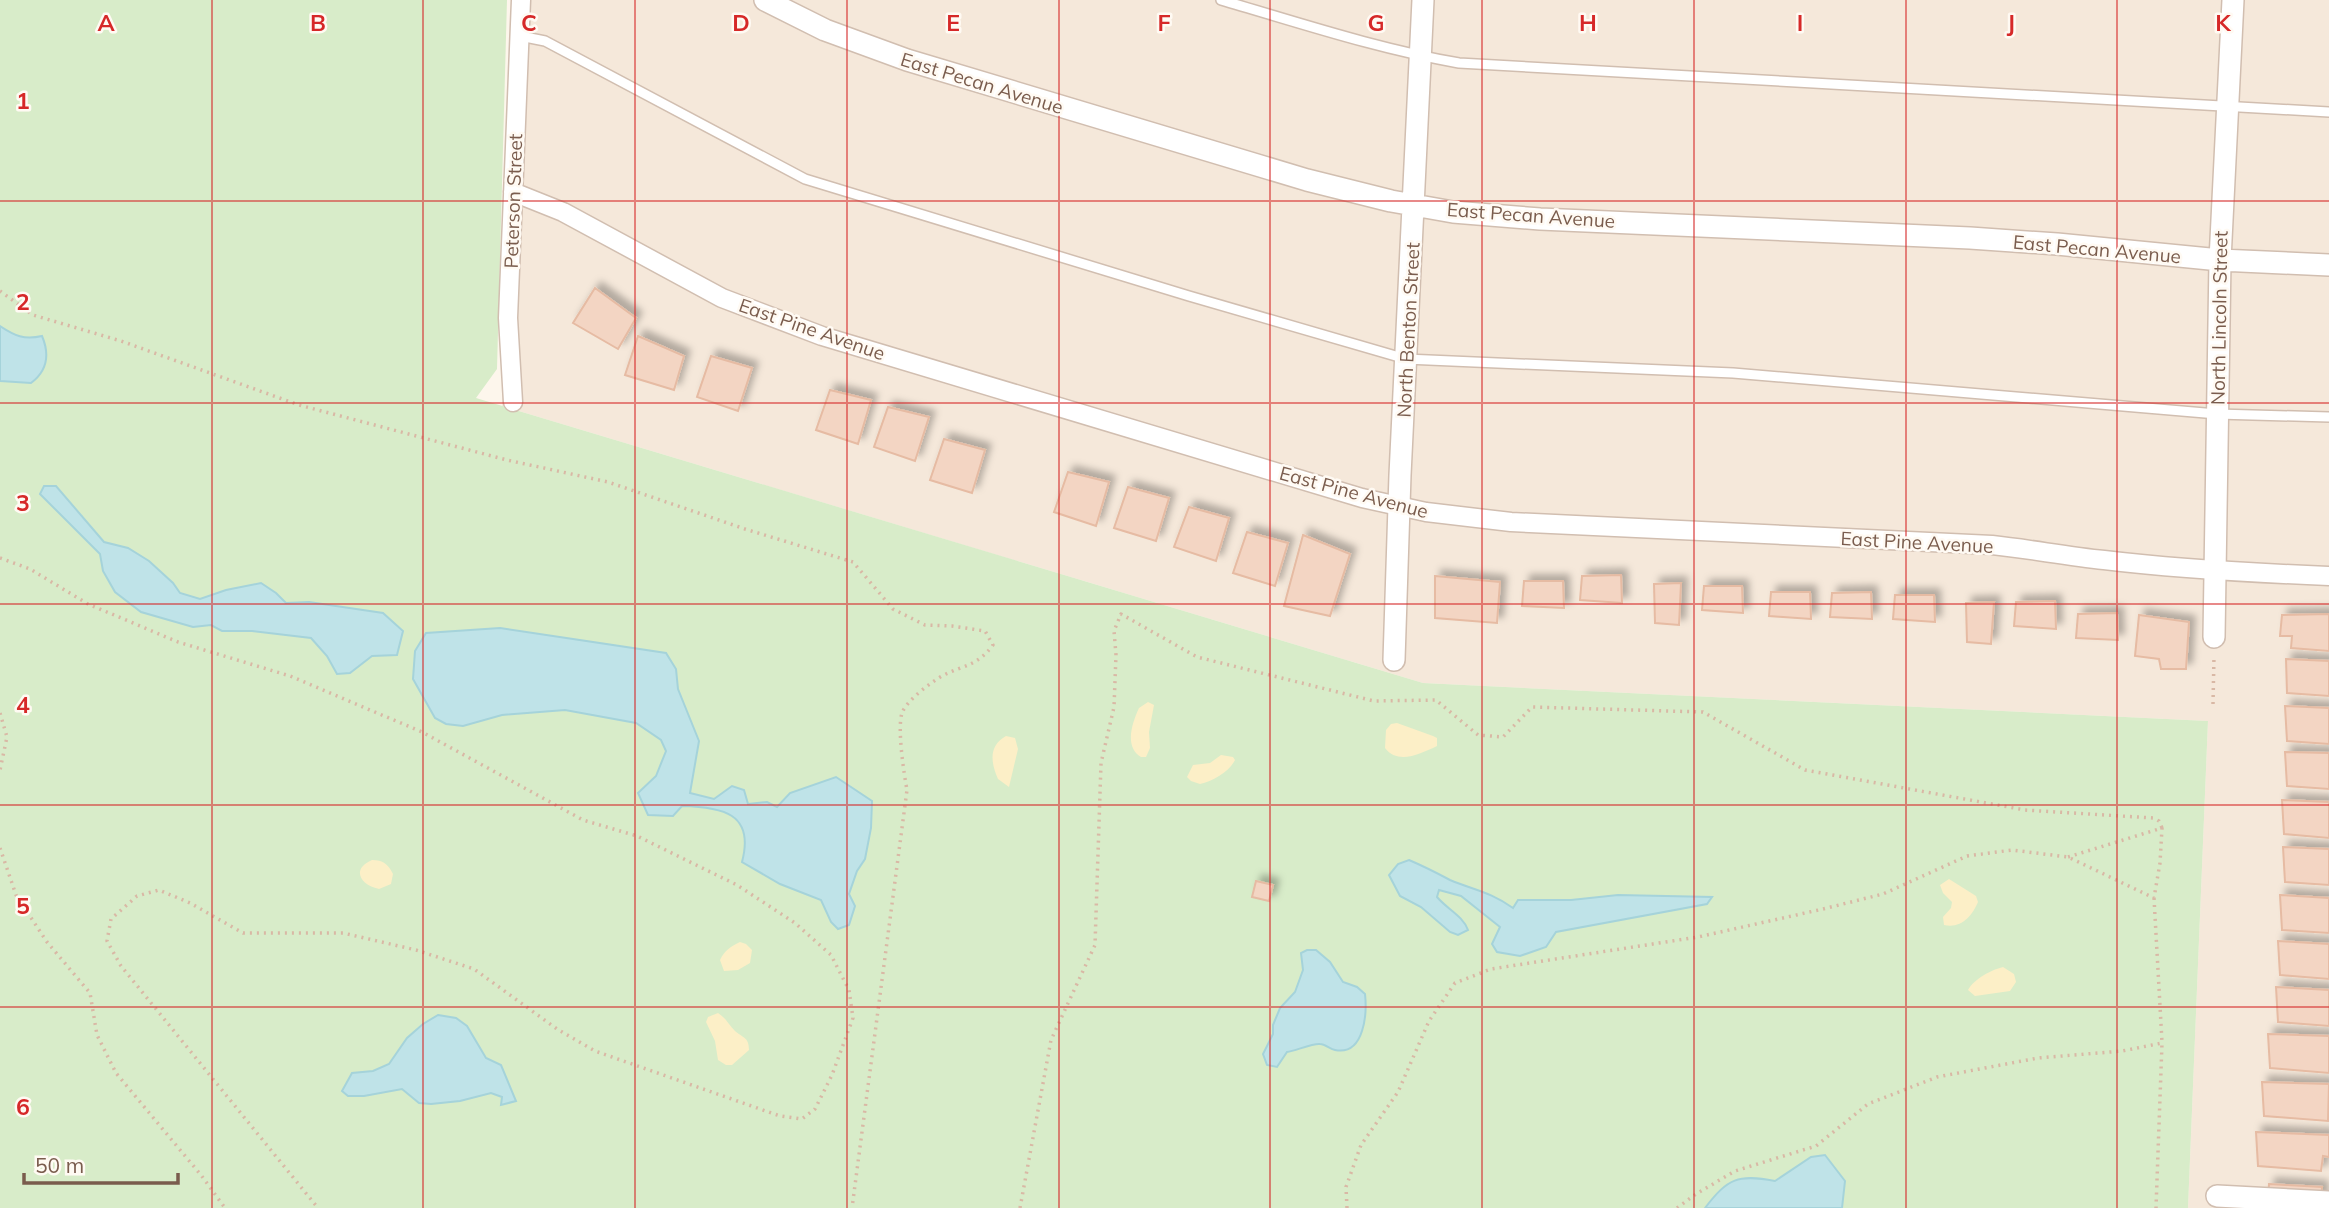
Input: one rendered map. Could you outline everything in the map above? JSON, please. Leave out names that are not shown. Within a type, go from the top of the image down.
[{"type":"street","name":"Peterson Street","points":[[513,402],[508,318],[521,0]]},
{"type":"street","name":"East Pecan Avenue","points":[[765,0],[825,30],[907,60],[1307,180],[1373,198],[1453,212],[1540,219],[2048,243],[2220,260],[2329,265]]},
{"type":"street","name":"North Benton Street","points":[[1394,660],[1423,0]]},
{"type":"street","name":"North Lincoln Street","points":[[2214,636],[2220,260],[2233,0]]},
{"type":"street","name":"East Pine Avenue","points":[[513,192],[563,212],[730,301],[822,336],[1362,498],[1426,512],[1511,522],[1992,545],[2031,548],[2101,560],[2214,571],[2329,576]]},
{"type":"street","points":[[2217,1196],[2329,1202]]},
{"type":"lane","points":[[1221,0],[1421,56],[1459,63],[2329,112]]},
{"type":"lane","points":[[520,36],[545,41],[805,179],[1406,359],[1733,373],[2217,414],[2329,417]]},
{"type":"path","points":[[0,291],[33,315],[121,341],[299,405],[495,457],[608,482],[745,529],[853,562],[893,609],[925,625],[985,631],[993,646],[981,660],[942,676],[918,693],[902,713],[901,760],[907,790],[852,1208]]},
{"type":"path","points":[[0,558],[30,569],[88,604],[178,642],[290,676],[422,732],[583,820],[637,836],[737,885],[795,923],[831,955],[849,990],[852,1018],[832,1075],[815,1109],[802,1119],[780,1116],[596,1051],[557,1029],[474,969],[416,950],[343,933],[243,933],[190,903],[159,890],[137,896],[111,919],[107,941],[121,966],[318,1208]]},
{"type":"path","points":[[1020,1208],[1051,1040],[1095,945],[1101,763],[1114,707],[1114,632],[1121,614],[1197,657],[1374,701],[1436,700],[1478,735],[1503,737],[1532,707],[1703,712],[1805,770],[2025,810],[2153,818],[2160,821],[2160,863],[2154,898],[2162,1043],[2156,1208]]},
{"type":"path","points":[[2213,704],[2214,636]]},
{"type":"path","points":[[0,713],[7,737],[0,770]]},
{"type":"path","points":[[2068,857],[2162,828]]},
{"type":"path","points":[[0,848],[16,895],[47,942],[90,993],[96,1035],[116,1073],[225,1208]]},
{"type":"path","points":[[1347,1208],[1346,1187],[1362,1145],[1398,1092],[1429,1021],[1455,983],[1491,969],[1698,937],[1823,909],[1883,894],[1967,856],[2012,850],[2068,857],[2154,898]]},
{"type":"path","points":[[1677,1208],[1735,1171],[1816,1146],[1868,1104],[1937,1077],[2038,1058],[2122,1051],[2162,1043]]},
{"type":"shaded area","points":[[520,0],[2329,0],[2329,1208],[2188,1208],[2208,721],[1423,683],[502,406]]},
{"type":"green space","points":[[0,0],[507,0],[497,369],[476,398],[1423,683],[2208,721],[2188,1208],[0,1208]]},
{"type":"sand","points":[[1148,702],[1154,705],[1149,732],[1150,748],[1146,757],[1141,757],[1133,747],[1131,734],[1139,708]]},
{"type":"sand","points":[[1397,723],[1437,738],[1437,746],[1410,756],[1390,753],[1385,748],[1386,730],[1391,724]]},
{"type":"sand","points":[[1006,736],[1015,738],[1018,749],[1009,787],[998,779],[993,761],[996,745]]},
{"type":"sand","points":[[1221,755],[1233,757],[1235,760],[1220,775],[1200,784],[1187,777],[1193,765],[1210,763]]},
{"type":"sand","points":[[372,860],[385,863],[389,868],[393,874],[391,884],[379,889],[363,880],[360,872],[365,864]]},
{"type":"sand","points":[[1949,879],[1976,896],[1978,902],[1965,920],[1950,926],[1944,925],[1943,917],[1951,908],[1952,902],[1943,893],[1940,885]]},
{"type":"sand","points":[[740,942],[752,950],[750,963],[738,970],[724,971],[720,960],[728,949]]},
{"type":"sand","points":[[2003,967],[2014,974],[2016,982],[2010,991],[1975,996],[1968,990],[1983,976]]},
{"type":"sand","points":[[718,1013],[748,1043],[749,1050],[732,1065],[718,1060],[715,1041],[706,1022],[708,1017]]},
{"type":"water","points":[[0,326],[20,336],[42,336],[46,362],[41,373],[31,383],[0,381]]},
{"type":"water","points":[[44,486],[56,486],[104,542],[128,548],[149,561],[180,593],[200,599],[226,590],[261,583],[286,603],[309,602],[383,613],[403,631],[397,655],[372,656],[350,673],[337,674],[327,656],[311,638],[252,631],[222,631],[211,625],[193,627],[141,612],[115,592],[103,571],[100,554],[40,494]]},
{"type":"water","points":[[500,628],[666,653],[676,669],[678,689],[699,741],[690,793],[714,799],[732,786],[744,790],[748,804],[767,802],[777,807],[790,793],[836,777],[872,801],[871,828],[865,859],[857,871],[849,894],[855,906],[849,925],[838,929],[831,922],[821,900],[780,884],[742,862],[744,833],[732,816],[710,808],[682,806],[673,816],[648,815],[638,793],[656,776],[666,751],[661,740],[636,723],[565,710],[502,715],[463,726],[446,724],[435,718],[413,679],[415,651],[426,633]]},
{"type":"water","points":[[1409,860],[1490,895],[1513,908],[1518,900],[1571,900],[1618,895],[1712,897],[1707,904],[1556,932],[1546,947],[1520,956],[1497,952],[1492,944],[1500,927],[1461,896],[1439,890],[1437,897],[1466,925],[1468,930],[1458,935],[1450,932],[1421,907],[1400,896],[1389,875],[1398,864]]},
{"type":"water","points":[[1316,950],[1330,962],[1343,982],[1357,987],[1365,994],[1362,1031],[1353,1046],[1345,1050],[1335,1050],[1322,1044],[1313,1045],[1287,1052],[1277,1067],[1267,1065],[1263,1054],[1273,1034],[1273,1025],[1280,1008],[1295,992],[1303,970],[1301,953]]},
{"type":"water","points":[[438,1015],[456,1018],[467,1026],[486,1058],[501,1065],[516,1101],[501,1105],[502,1097],[491,1093],[460,1101],[431,1104],[419,1103],[402,1089],[364,1096],[348,1096],[342,1091],[352,1073],[373,1071],[389,1064],[407,1038]]},
{"type":"water","points":[[1825,1155],[1845,1181],[1842,1208],[1705,1208],[1727,1184],[1752,1178],[1775,1181],[1811,1157]]},
{"type":"building","points":[[595,288],[636,318],[618,349],[573,323]]},
{"type":"building","points":[[638,336],[684,356],[674,390],[625,375]]},
{"type":"building","points":[[711,356],[752,368],[738,411],[697,397]]},
{"type":"building","points":[[830,390],[871,400],[858,444],[816,430]]},
{"type":"building","points":[[888,407],[929,417],[915,461],[874,447]]},
{"type":"building","points":[[944,439],[985,450],[972,493],[930,480]]},
{"type":"building","points":[[1068,472],[1109,482],[1096,526],[1054,512]]},
{"type":"building","points":[[1128,487],[1169,498],[1156,541],[1114,528]]},
{"type":"building","points":[[1189,507],[1229,518],[1216,561],[1174,547]]},
{"type":"building","points":[[1247,532],[1288,543],[1275,586],[1233,573]]},
{"type":"building","points":[[1303,535],[1350,554],[1330,616],[1284,606]]},
{"type":"building","points":[[1621,575],[1622,603],[1580,600],[1582,576]]},
{"type":"building","points":[[1435,576],[1500,582],[1497,623],[1435,618]]},
{"type":"building","points":[[1524,581],[1563,581],[1564,608],[1522,606]]},
{"type":"building","points":[[1681,583],[1679,625],[1655,623],[1654,584]]},
{"type":"building","points":[[1704,586],[1742,586],[1743,613],[1702,610]]},
{"type":"building","points":[[1771,592],[1810,592],[1811,619],[1769,616]]},
{"type":"building","points":[[1871,592],[1872,619],[1830,617],[1832,593]]},
{"type":"building","points":[[1895,595],[1934,595],[1935,622],[1893,619]]},
{"type":"building","points":[[2055,601],[2056,629],[2014,626],[2016,602]]},
{"type":"building","points":[[1994,602],[1991,644],[1967,642],[1966,603]]},
{"type":"building","points":[[2117,613],[2118,640],[2076,638],[2078,614]]},
{"type":"building","points":[[2329,614],[2329,651],[2291,648],[2292,636],[2280,636],[2282,615]]},
{"type":"building","points":[[2139,615],[2189,622],[2186,669],[2161,669],[2159,659],[2135,656]]},
{"type":"building","points":[[2286,659],[2329,661],[2329,696],[2287,693]]},
{"type":"building","points":[[2285,706],[2329,708],[2329,744],[2287,741]]},
{"type":"building","points":[[2285,752],[2329,753],[2329,789],[2287,786]]},
{"type":"building","points":[[2282,800],[2329,802],[2329,838],[2284,834]]},
{"type":"building","points":[[2283,847],[2329,849],[2329,885],[2285,882]]},
{"type":"building","points":[[1256,881],[1273,885],[1269,901],[1252,897]]},
{"type":"building","points":[[2280,895],[2329,898],[2329,933],[2282,930]]},
{"type":"building","points":[[2278,941],[2329,944],[2329,979],[2280,975]]},
{"type":"building","points":[[2276,987],[2329,990],[2329,1026],[2278,1022]]},
{"type":"building","points":[[2268,1034],[2329,1036],[2329,1073],[2270,1068]]},
{"type":"building","points":[[2262,1082],[2329,1084],[2328,1121],[2264,1116]]},
{"type":"building","points":[[2256,1132],[2329,1135],[2329,1157],[2323,1156],[2321,1171],[2258,1166]]},
{"type":"building","points":[[2269,1184],[2322,1187],[2321,1208],[2267,1208]]}]
